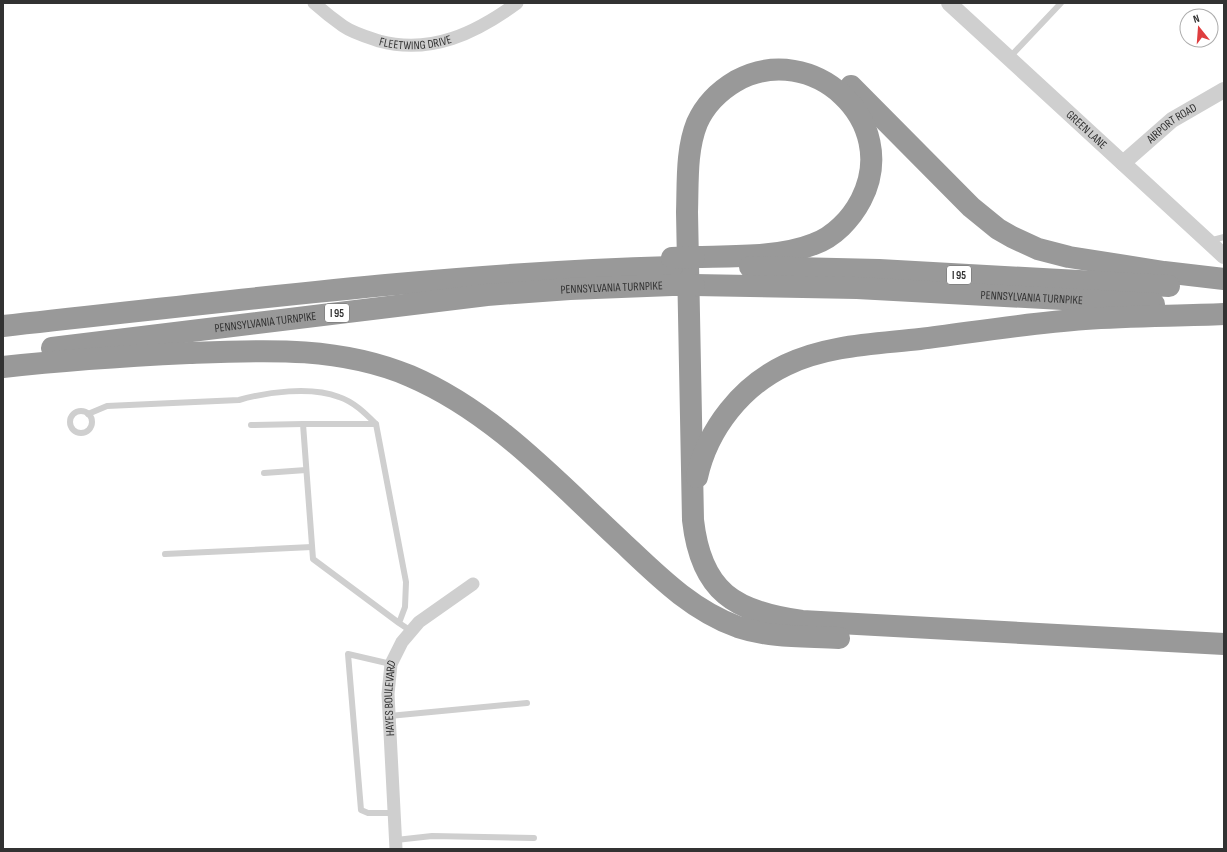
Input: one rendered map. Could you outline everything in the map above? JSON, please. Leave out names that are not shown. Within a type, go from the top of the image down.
[{"type":"highway","points":[[832,637],[766,627],[751,623],[727,610],[702,586],[691,566],[685,544],[681,505],[679,166],[685,127],[695,106],[709,88],[730,72],[761,61],[794,60],[815,64],[835,74],[853,88],[971,207],[989,222],[1012,237],[1038,249],[1069,257],[1164,272],[1224,279]]},
{"type":"highway","points":[[694,270],[753,254],[800,248],[826,239],[844,224],[865,193],[870,170],[870,146],[864,125],[845,97],[827,82],[806,73],[785,70],[763,72],[741,78],[723,89],[708,104],[698,123],[690,155],[687,212],[693,520],[697,546],[706,569],[719,588],[727,596],[747,608],[764,615],[817,622],[1224,644]]},
{"type":"highway","name":"PENNSYLVANIA TURNPIKE","points":[[3,354],[487,295],[570,289],[672,270]]},
{"type":"highway","name":"PENNSYLVANIA TURNPIKE","points":[[3,326],[328,291],[526,273],[672,270],[879,270],[1224,289]]},
{"type":"highway","name":"PENNSYLVANIA TURNPIKE","points":[[694,270],[871,288],[1155,304],[1224,310]]},
{"type":"highway","points":[[692,500],[698,472],[706,450],[725,416],[742,396],[763,378],[800,359],[821,353],[860,346],[1060,322],[1123,317],[1224,314]]},
{"type":"highway","points":[[3,366],[159,355],[284,350],[339,355],[394,370],[441,391],[470,407],[520,447],[676,592],[697,607],[724,621],[759,633],[776,636],[832,637],[1045,649],[1224,655]]},
{"type":"street","name":"FLEETWING DRIVE","points":[[314,3],[351,31],[393,44],[417,46],[439,44],[470,32],[514,4]]},
{"type":"street","name":"GREEN LANE","points":[[949,3],[1224,256]]},
{"type":"street","name":"AIRPORT ROAD","points":[[1124,163],[1172,120],[1224,90]]},
{"type":"street","name":"HAYES BOULEVARD","points":[[396,845],[388,680],[391,664],[402,642],[426,616],[473,584]]},
{"type":"lane","points":[[1009,58],[1061,3]]},
{"type":"lane","points":[[1208,241],[1224,237]]},
{"type":"lane","points":[[88,414],[107,406],[239,400],[257,395],[317,392],[339,397],[351,403],[376,424],[406,582],[405,607],[400,623]]},
{"type":"lane","points":[[303,424],[313,560],[411,631]]},
{"type":"lane","points":[[251,425],[376,424]]},
{"type":"lane","points":[[264,473],[306,470]]},
{"type":"lane","points":[[165,554],[312,547]]},
{"type":"lane","points":[[391,664],[348,654],[361,810],[368,813],[394,813]]},
{"type":"lane","points":[[389,716],[527,703]]},
{"type":"lane","points":[[396,845],[432,836],[534,838]]}]
